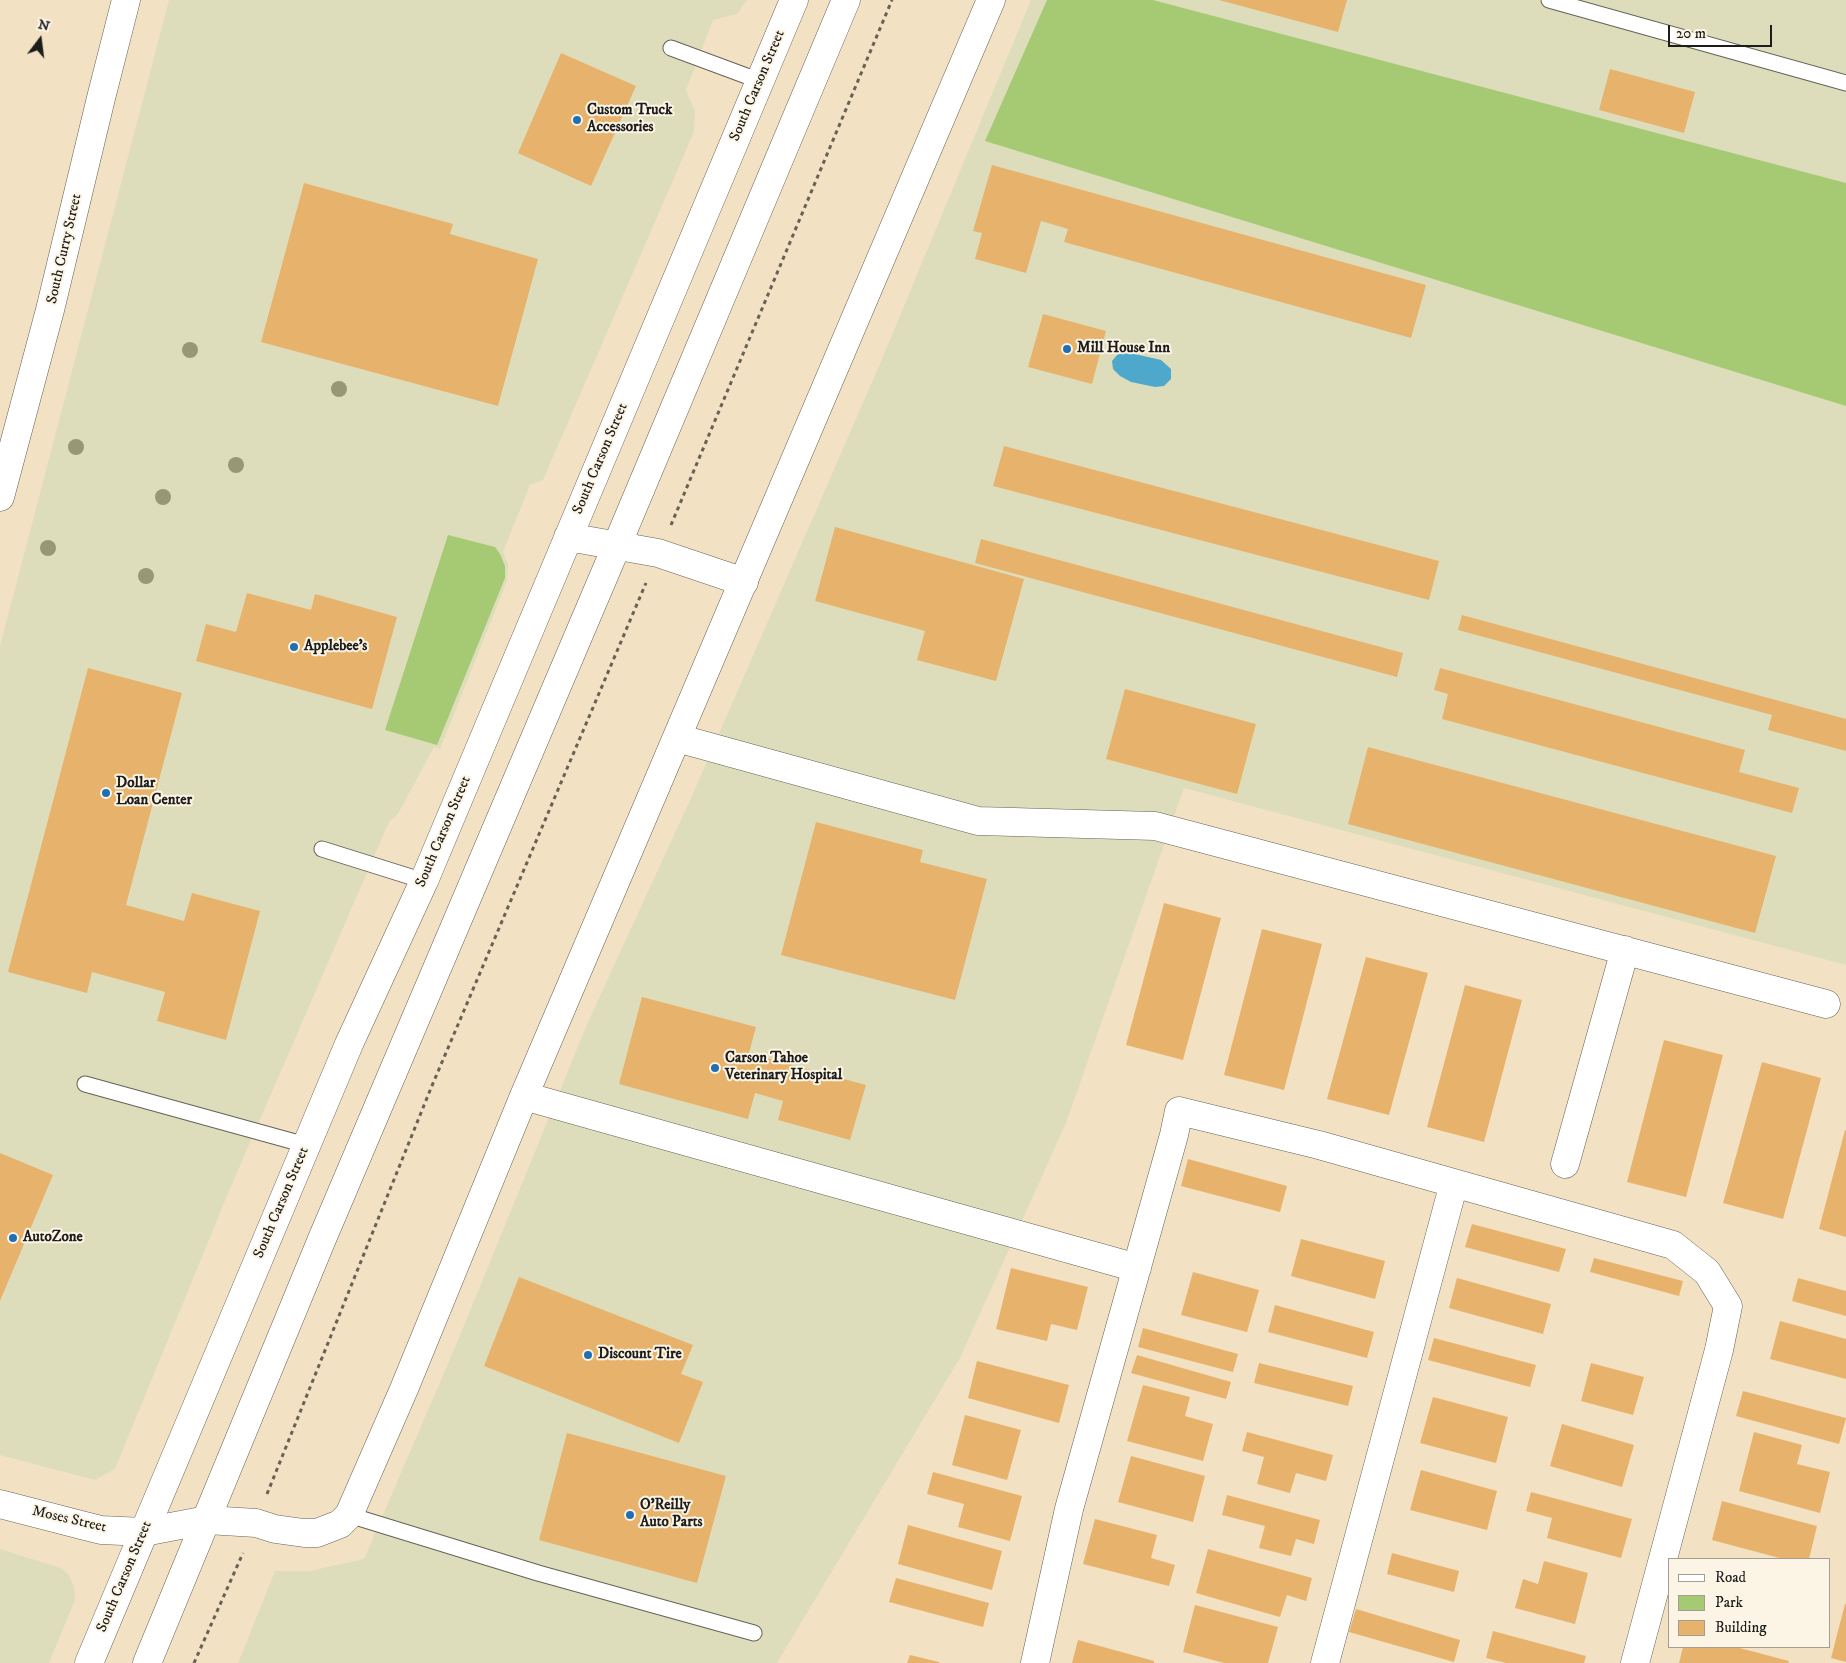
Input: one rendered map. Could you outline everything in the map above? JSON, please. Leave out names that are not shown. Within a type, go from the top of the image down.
[{"type":"street","name":"South Curry Street","points":[[0,497],[50,310],[126,0]]},
{"type":"street","name":"South Carson Street","points":[[89,1663],[349,1044],[424,881],[794,0]]},
{"type":"street","points":[[147,1663],[322,1239],[846,0]]},
{"type":"street","points":[[349,1514],[404,1389],[524,1096],[992,0]]},
{"type":"street","points":[[568,538],[617,545],[676,558],[744,582]]},
{"type":"street","points":[[678,738],[978,821],[1155,826],[1826,1004]]},
{"type":"street","points":[[1565,1164],[1625,950]]},
{"type":"street","points":[[524,1096],[1137,1268]]},
{"type":"street","points":[[1035,1663],[1069,1509],[1174,1135],[1179,1111],[1318,1145],[1673,1245],[1707,1272],[1728,1306],[1719,1350],[1634,1663]]},
{"type":"street","points":[[1325,1663],[1454,1183]]},
{"type":"street","name":"Moses Street","points":[[0,1504],[101,1530],[144,1532],[207,1520],[256,1523],[274,1529],[317,1533],[340,1524],[349,1514]]},
{"type":"lane","points":[[1549,0],[1846,84]]},
{"type":"lane","points":[[671,48],[760,81]]},
{"type":"lane","points":[[322,849],[424,881]]},
{"type":"lane","points":[[85,1084],[306,1145]]},
{"type":"lane","points":[[349,1514],[538,1573],[754,1633]]},
{"type":"path","points":[[685,490],[892,0]]},
{"type":"path","points":[[194,1663],[256,1523],[279,1461],[431,1088],[555,794],[637,606]]},
{"type":"shaded area","points":[[169,0],[747,0],[737,14],[713,20],[686,90],[695,111],[694,132],[543,480],[530,485],[503,552],[508,564],[507,581],[440,749],[434,747],[398,814],[389,822],[229,1191],[115,1469],[95,1480],[0,1455],[0,646]]},
{"type":"shaded area","points":[[1031,0],[1846,0],[1846,965],[1184,788],[1066,1123],[960,1358],[777,1663],[238,1663],[275,1571],[310,1571],[364,1559],[456,1345],[588,1022],[691,798],[882,359]]},
{"type":"shaded area","points":[[0,1549],[61,1568],[69,1575],[74,1587],[75,1600],[49,1663],[0,1663]]},
{"type":"green space","points":[[1047,0],[1153,0],[1846,183],[1846,406],[985,141]]},
{"type":"green space","points":[[448,535],[495,547],[505,566],[505,578],[437,745],[385,730]]},
{"type":"water","points":[[1126,352],[1161,360],[1171,369],[1171,379],[1164,386],[1155,387],[1131,382],[1120,376],[1113,369],[1112,361],[1118,354]]},
{"type":"building","points":[[1219,0],[1347,0],[1338,32]]},
{"type":"building","name":"Custom Truck Accessories","points":[[561,53],[636,86],[591,186],[518,153]]},
{"type":"building","points":[[1610,69],[1695,92],[1684,133],[1599,110]]},
{"type":"building","points":[[992,165],[1426,285],[1411,338],[1064,242],[1068,229],[1041,221],[1026,273],[975,259],[982,233],[973,231]]},
{"type":"building","points":[[304,183],[453,224],[450,234],[538,259],[498,406],[261,342]]},
{"type":"building","name":"Mill House Inn","points":[[1043,314],[1106,331],[1092,384],[1028,367]]},
{"type":"building","points":[[1004,446],[1439,561],[1429,600],[993,486]]},
{"type":"building","points":[[835,527],[1024,579],[996,681],[917,660],[925,631],[815,601]]},
{"type":"building","points":[[981,539],[1403,653],[1397,677],[975,563]]},
{"type":"building","name":"Applebee's","points":[[247,593],[311,610],[315,594],[397,617],[372,709],[196,661],[206,624],[236,632]]},
{"type":"building","points":[[1462,615],[1846,719],[1846,751],[1768,730],[1772,715],[1458,630]]},
{"type":"building","name":"Dollar Loan Center","points":[[88,668],[182,693],[126,905],[184,921],[192,893],[260,911],[226,1040],[157,1021],[165,992],[92,972],[87,993],[8,972]]},
{"type":"building","points":[[1440,668],[1745,750],[1739,772],[1799,788],[1792,813],[1442,719],[1448,694],[1434,690]]},
{"type":"building","points":[[1125,689],[1256,724],[1237,794],[1106,759]]},
{"type":"building","points":[[1368,747],[1776,856],[1755,933],[1348,824]]},
{"type":"building","points":[[816,822],[923,850],[920,862],[987,879],[955,1000],[781,955]]},
{"type":"building","points":[[1164,903],[1221,918],[1183,1060],[1126,1045]]},
{"type":"building","points":[[1262,929],[1322,944],[1284,1090],[1224,1075]]},
{"type":"building","points":[[1366,957],[1428,973],[1389,1115],[1327,1099]]},
{"type":"building","points":[[1465,985],[1522,1000],[1484,1142],[1427,1127]]},
{"type":"building","name":"Carson Tahoe Veterinary Hospital","points":[[642,997],[756,1027],[749,1053],[866,1085],[850,1140],[778,1120],[783,1101],[755,1093],[748,1119],[619,1084]]},
{"type":"building","points":[[1664,1040],[1723,1055],[1686,1197],[1627,1182]]},
{"type":"building","points":[[1762,1062],[1821,1078],[1783,1219],[1723,1203]]},
{"type":"building","points":[[1846,1131],[1846,1237],[1819,1229]]},
{"type":"building","name":"AutoZone","points":[[0,1153],[53,1175],[0,1301]]},
{"type":"building","points":[[1188,1159],[1287,1186],[1280,1212],[1181,1186]]},
{"type":"building","points":[[1472,1224],[1566,1249],[1559,1272],[1465,1247]]},
{"type":"building","points":[[1301,1239],[1385,1261],[1375,1299],[1291,1276]]},
{"type":"building","points":[[1594,1258],[1683,1281],[1679,1296],[1590,1272]]},
{"type":"building","points":[[1011,1268],[1088,1287],[1077,1330],[1051,1324],[1047,1341],[996,1329]]},
{"type":"building","points":[[1193,1272],[1259,1290],[1247,1332],[1181,1315]]},
{"type":"building","name":"Discount Tire","points":[[519,1277],[693,1345],[681,1374],[703,1382],[679,1443],[484,1366]]},
{"type":"building","points":[[1457,1278],[1551,1304],[1543,1334],[1449,1308]]},
{"type":"building","points":[[1798,1278],[1846,1291],[1846,1316],[1792,1301]]},
{"type":"building","points":[[1275,1305],[1374,1332],[1367,1358],[1268,1332]]},
{"type":"building","points":[[1780,1321],[1846,1339],[1846,1379],[1770,1359]]},
{"type":"building","points":[[1143,1328],[1238,1354],[1233,1372],[1138,1347]]},
{"type":"building","points":[[1434,1338],[1536,1365],[1530,1387],[1428,1360]]},
{"type":"building","points":[[1137,1355],[1231,1382],[1226,1399],[1131,1373]]},
{"type":"building","points":[[977,1361],[1069,1385],[1059,1423],[968,1398]]},
{"type":"building","points":[[1259,1363],[1353,1386],[1348,1406],[1254,1383]]},
{"type":"building","points":[[1591,1363],[1644,1377],[1633,1415],[1581,1401]]},
{"type":"building","points":[[1143,1385],[1190,1397],[1185,1416],[1213,1424],[1203,1461],[1127,1441]]},
{"type":"building","points":[[1743,1391],[1846,1418],[1839,1444],[1736,1416]]},
{"type":"building","points":[[1433,1397],[1508,1417],[1496,1463],[1420,1443]]},
{"type":"building","points":[[965,1415],[1021,1430],[1007,1480],[952,1465]]},
{"type":"building","points":[[1562,1424],[1634,1445],[1622,1487],[1550,1466]]},
{"type":"building","points":[[1247,1432],[1333,1455],[1326,1481],[1296,1473],[1290,1493],[1257,1484],[1264,1457],[1242,1451]]},
{"type":"building","points":[[1754,1432],[1802,1445],[1797,1464],[1830,1472],[1820,1513],[1739,1491]]},
{"type":"building","name":"O'Reilly Auto Parts","points":[[567,1433],[726,1476],[697,1583],[539,1540]]},
{"type":"building","points":[[1131,1456],[1205,1476],[1193,1522],[1118,1502]]},
{"type":"building","points":[[1421,1470],[1497,1491],[1487,1530],[1410,1510]]},
{"type":"building","points":[[933,1472],[1022,1496],[1010,1541],[958,1527],[964,1504],[927,1494]]},
{"type":"building","points":[[1531,1492],[1632,1519],[1621,1558],[1547,1538],[1552,1518],[1526,1511]]},
{"type":"building","points":[[1227,1495],[1320,1520],[1314,1544],[1296,1539],[1291,1556],[1259,1548],[1265,1526],[1222,1515]]},
{"type":"building","points":[[1722,1501],[1817,1526],[1809,1558],[1779,1558],[1712,1540]]},
{"type":"building","points":[[1095,1519],[1157,1535],[1151,1558],[1175,1565],[1169,1586],[1083,1564]]},
{"type":"building","points":[[908,1525],[1002,1551],[992,1590],[898,1564]]},
{"type":"building","points":[[1208,1549],[1312,1578],[1306,1601],[1287,1595],[1280,1617],[1196,1593]]},
{"type":"building","points":[[1392,1553],[1459,1571],[1454,1592],[1387,1574]]},
{"type":"building","points":[[1544,1561],[1588,1573],[1575,1624],[1515,1608],[1523,1579],[1538,1584]]},
{"type":"building","points":[[896,1578],[989,1603],[983,1627],[889,1602]]},
{"type":"building","points":[[1846,1604],[1846,1662],[1831,1658]]},
{"type":"building","points":[[1195,1605],[1278,1627],[1268,1663],[1224,1663],[1183,1652]]},
{"type":"building","points":[[1356,1609],[1460,1640],[1454,1662],[1349,1632]]},
{"type":"building","points":[[1493,1631],[1586,1656],[1584,1663],[1506,1663],[1486,1658]]},
{"type":"building","points":[[1078,1640],[1154,1661],[1154,1663],[1072,1663]]},
{"type":"building","points":[[1683,1648],[1740,1648],[1789,1661],[1788,1663],[1679,1663]]},
{"type":"building","points":[[910,1655],[939,1662],[939,1663],[907,1663]]},
{"type":"place","name":"Custom Truck Accessories","points":[[577,120]]},
{"type":"place","name":"Mill House Inn","points":[[1067,349]]},
{"type":"place","name":"Applebee's","points":[[294,647]]},
{"type":"place","name":"Dollar Loan Center","points":[[106,793]]},
{"type":"place","name":"Carson Tahoe Veterinary Hospital","points":[[715,1068]]},
{"type":"place","name":"AutoZone","points":[[13,1238]]},
{"type":"place","name":"Discount Tire","points":[[588,1355]]},
{"type":"place","name":"O'Reilly Auto Parts","points":[[630,1515]]}]
